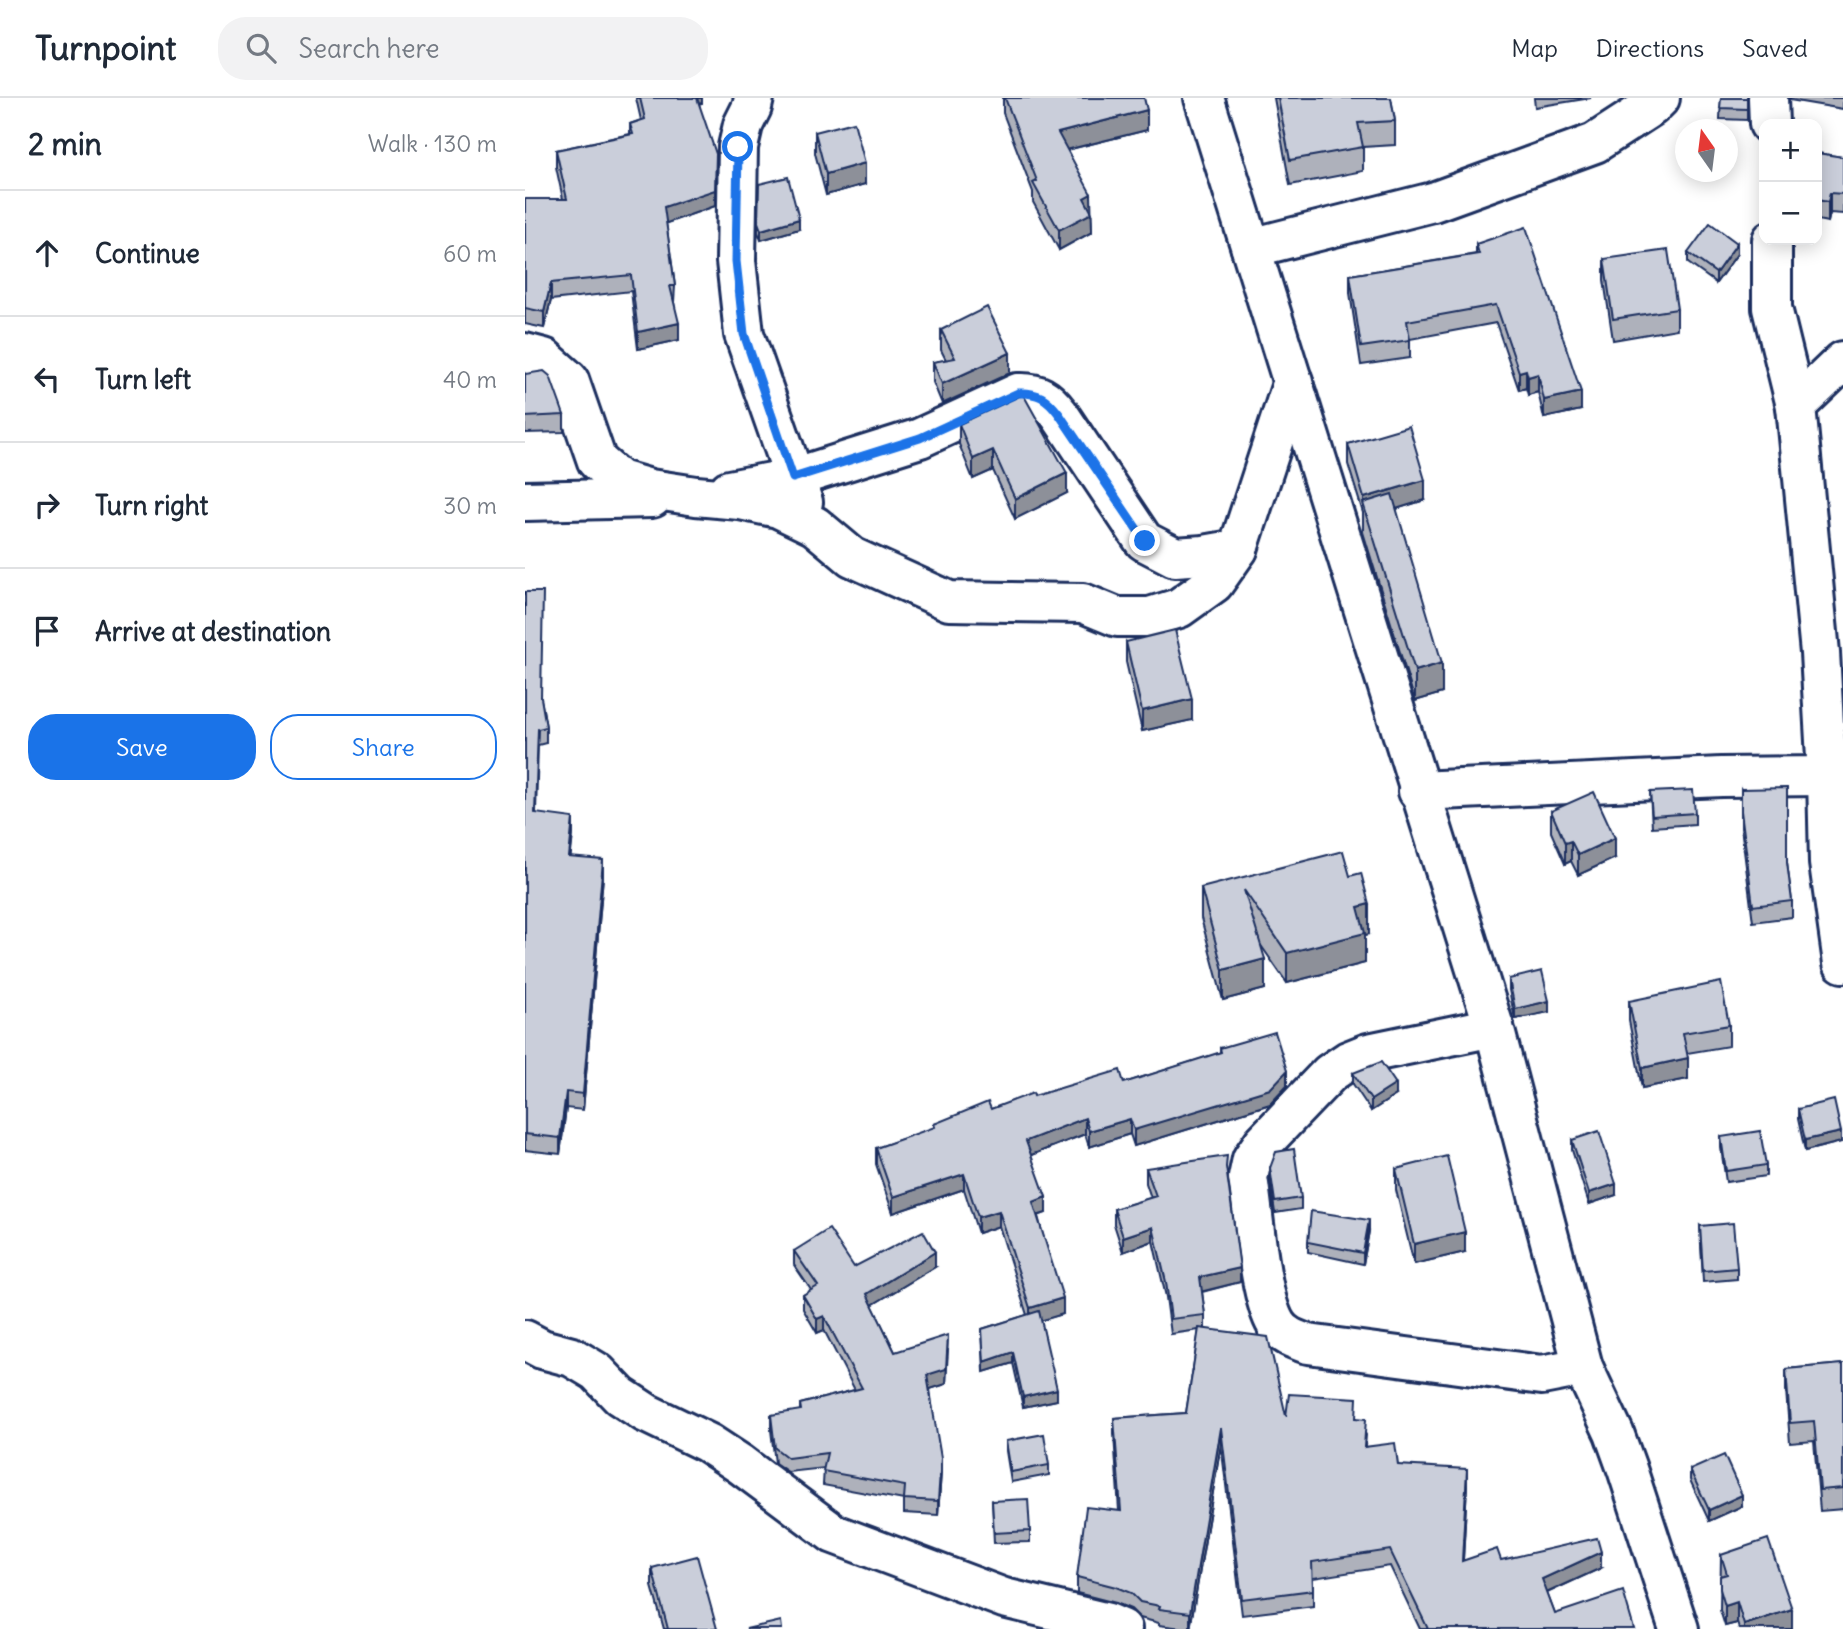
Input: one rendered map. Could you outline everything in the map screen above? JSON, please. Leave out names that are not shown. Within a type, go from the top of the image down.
[{"type":"street","points":[[754,98],[738,147],[736,261],[744,334],[793,478],[814,526]]},
{"type":"street","points":[[1204,98],[1418,791],[1494,1027],[1583,1367],[1614,1433],[1679,1629]]},
{"type":"street","points":[[1251,248],[1433,202],[1595,143],[1660,98]]},
{"type":"street","points":[[1768,98],[1769,119]]},
{"type":"street","points":[[1772,245],[1772,308],[1796,406],[1820,653],[1835,774],[1829,863],[1843,963]]},
{"type":"street","points":[[525,353],[544,358],[569,380],[597,461],[619,480],[650,489],[740,500],[778,508],[814,526],[852,557],[949,601],[1083,603],[1117,617],[1150,617],[1179,608],[1214,583],[1238,549],[1293,382]]},
{"type":"street","points":[[1796,406],[1843,361]]},
{"type":"street","points":[[525,501],[695,496],[793,478],[920,438],[1018,393],[1035,392],[1050,402],[1059,414],[1145,541],[1175,557],[1238,549]]},
{"type":"street","points":[[1418,791],[1721,776],[1835,774]]},
{"type":"street","points":[[1494,1027],[1368,1053],[1348,1061],[1330,1073],[1263,1143],[1252,1159],[1248,1178],[1265,1294],[1276,1325],[1290,1338],[1308,1344],[1542,1375],[1583,1367]]},
{"type":"street","points":[[525,1340],[542,1349],[572,1357],[597,1372],[620,1396],[646,1413],[708,1443],[834,1534],[867,1549],[1004,1598],[1108,1623],[1122,1629]]},
{"type":"building","points":[[640,98],[697,98],[716,154],[715,190],[664,207],[675,286],[670,286],[679,323],[638,332],[631,275],[551,283],[544,312],[525,308],[525,199],[567,199],[556,150],[633,134],[630,124],[645,119]]},
{"type":"building","points":[[1005,98],[1144,98],[1147,110],[1058,133],[1091,194],[1084,198],[1092,213],[1059,230],[1033,183],[1037,181]]},
{"type":"building","points":[[1278,98],[1391,98],[1395,121],[1358,123],[1363,147],[1290,160]]},
{"type":"building","points":[[1721,98],[1747,98],[1747,109],[1720,108]]},
{"type":"building","points":[[854,122],[865,163],[826,174],[815,132]]},
{"type":"building","points":[[1822,154],[1843,157],[1843,194],[1830,193],[1828,202],[1822,201]]},
{"type":"building","points":[[788,177],[799,219],[761,230],[758,222],[759,184]]},
{"type":"building","points":[[1710,223],[1737,243],[1716,273],[1688,253]]},
{"type":"building","points":[[1526,227],[1581,392],[1544,400],[1538,374],[1528,377],[1526,370],[1519,372],[1496,305],[1407,321],[1410,340],[1361,347],[1350,275],[1479,254],[1476,244]]},
{"type":"building","points":[[1668,250],[1677,309],[1613,319],[1604,259]]},
{"type":"building","points":[[987,307],[1010,353],[942,384],[933,362],[955,358],[941,330]]},
{"type":"building","points":[[544,371],[550,376],[564,415],[525,417],[525,374]]},
{"type":"building","points":[[1023,394],[1067,473],[1015,499],[993,450],[973,459],[959,424]]},
{"type":"building","points":[[1409,426],[1425,480],[1364,498],[1348,444]]},
{"type":"building","points":[[1392,494],[1442,663],[1415,671],[1363,503]]},
{"type":"building","points":[[525,592],[543,592],[541,698],[546,727],[538,729],[535,813],[573,818],[569,857],[603,860],[583,1094],[566,1092],[560,1138],[525,1134]]},
{"type":"building","points":[[1175,630],[1192,699],[1142,711],[1126,642]]},
{"type":"building","points":[[1787,788],[1787,863],[1792,901],[1753,906],[1741,811],[1741,789]]},
{"type":"building","points":[[1693,790],[1695,813],[1652,816],[1650,792]]},
{"type":"building","points":[[1594,792],[1615,838],[1578,855],[1571,841],[1565,843],[1551,811]]},
{"type":"building","points":[[1343,851],[1350,876],[1361,873],[1369,904],[1358,907],[1365,933],[1287,953],[1244,890],[1265,959],[1223,970],[1201,888]]},
{"type":"building","points":[[1542,971],[1549,1001],[1515,1009],[1509,979]]},
{"type":"building","points":[[1721,982],[1729,1025],[1683,1033],[1688,1058],[1642,1068],[1629,1001]]},
{"type":"building","points":[[1275,1032],[1287,1071],[1270,1089],[1134,1130],[1130,1119],[1089,1131],[1085,1118],[1026,1141],[1046,1197],[1033,1202],[1063,1298],[1030,1308],[999,1211],[978,1217],[964,1174],[893,1197],[876,1148],[935,1127],[934,1124],[988,1102],[991,1109],[1033,1093],[1034,1096],[1120,1070],[1124,1083],[1221,1052],[1220,1048]]},
{"type":"building","points":[[1381,1062],[1396,1084],[1371,1100],[1353,1073]]},
{"type":"building","points":[[1834,1100],[1841,1132],[1805,1140],[1798,1109]]},
{"type":"building","points":[[1599,1131],[1616,1184],[1589,1193],[1572,1140]]},
{"type":"building","points":[[1760,1131],[1766,1165],[1726,1171],[1721,1137]]},
{"type":"building","points":[[1294,1149],[1301,1198],[1275,1202],[1270,1168],[1276,1152]]},
{"type":"building","points":[[1227,1156],[1226,1167],[1240,1268],[1200,1277],[1205,1315],[1171,1319],[1166,1282],[1153,1227],[1123,1237],[1114,1209],[1156,1196],[1146,1168]]},
{"type":"building","points":[[1447,1156],[1465,1232],[1414,1244],[1396,1169]]},
{"type":"building","points":[[1311,1211],[1369,1220],[1363,1253],[1308,1242]]},
{"type":"building","points":[[1733,1223],[1737,1268],[1703,1271],[1700,1226]]},
{"type":"building","points":[[829,1229],[854,1267],[923,1231],[935,1252],[867,1294],[895,1352],[948,1335],[946,1369],[927,1375],[941,1458],[938,1501],[904,1499],[905,1486],[823,1471],[827,1453],[788,1458],[775,1448],[771,1415],[801,1410],[800,1404],[862,1388],[824,1316],[817,1319],[803,1295],[818,1286],[794,1251]]},
{"type":"building","points":[[1039,1311],[1057,1389],[1023,1397],[1013,1352],[984,1362],[982,1329]]},
{"type":"building","points":[[1199,1328],[1268,1337],[1286,1416],[1289,1394],[1357,1398],[1356,1418],[1366,1419],[1364,1447],[1395,1443],[1398,1465],[1467,1469],[1462,1561],[1497,1549],[1501,1560],[1597,1538],[1601,1552],[1542,1579],[1555,1614],[1623,1591],[1634,1629],[1428,1629],[1390,1550],[1312,1562],[1313,1590],[1242,1599],[1221,1428],[1190,1613],[1159,1609],[1160,1606],[1140,1602],[1131,1593],[1116,1587],[1077,1577],[1086,1507],[1121,1511],[1114,1418],[1186,1413]]},
{"type":"building","points":[[1843,1364],[1843,1488],[1820,1490],[1814,1421],[1790,1423],[1786,1369]]},
{"type":"building","points":[[1044,1434],[1049,1465],[1011,1472],[1006,1441]]},
{"type":"building","points":[[1724,1455],[1742,1495],[1709,1510],[1690,1470]]},
{"type":"building","points":[[1028,1499],[1030,1531],[994,1533],[992,1501]]},
{"type":"building","points":[[1768,1539],[1792,1609],[1744,1625],[1737,1602],[1725,1606],[1720,1589],[1720,1576],[1727,1574],[1721,1555]]},
{"type":"building","points":[[697,1556],[717,1629],[668,1629],[652,1568]]},
{"type":"building","points":[[781,1621],[782,1629],[746,1629]]},
{"type":"route","points":[[738,147],[736,261],[744,334],[793,478],[920,438],[1018,393],[1035,392],[1050,402],[1059,414],[1145,541]]}]
